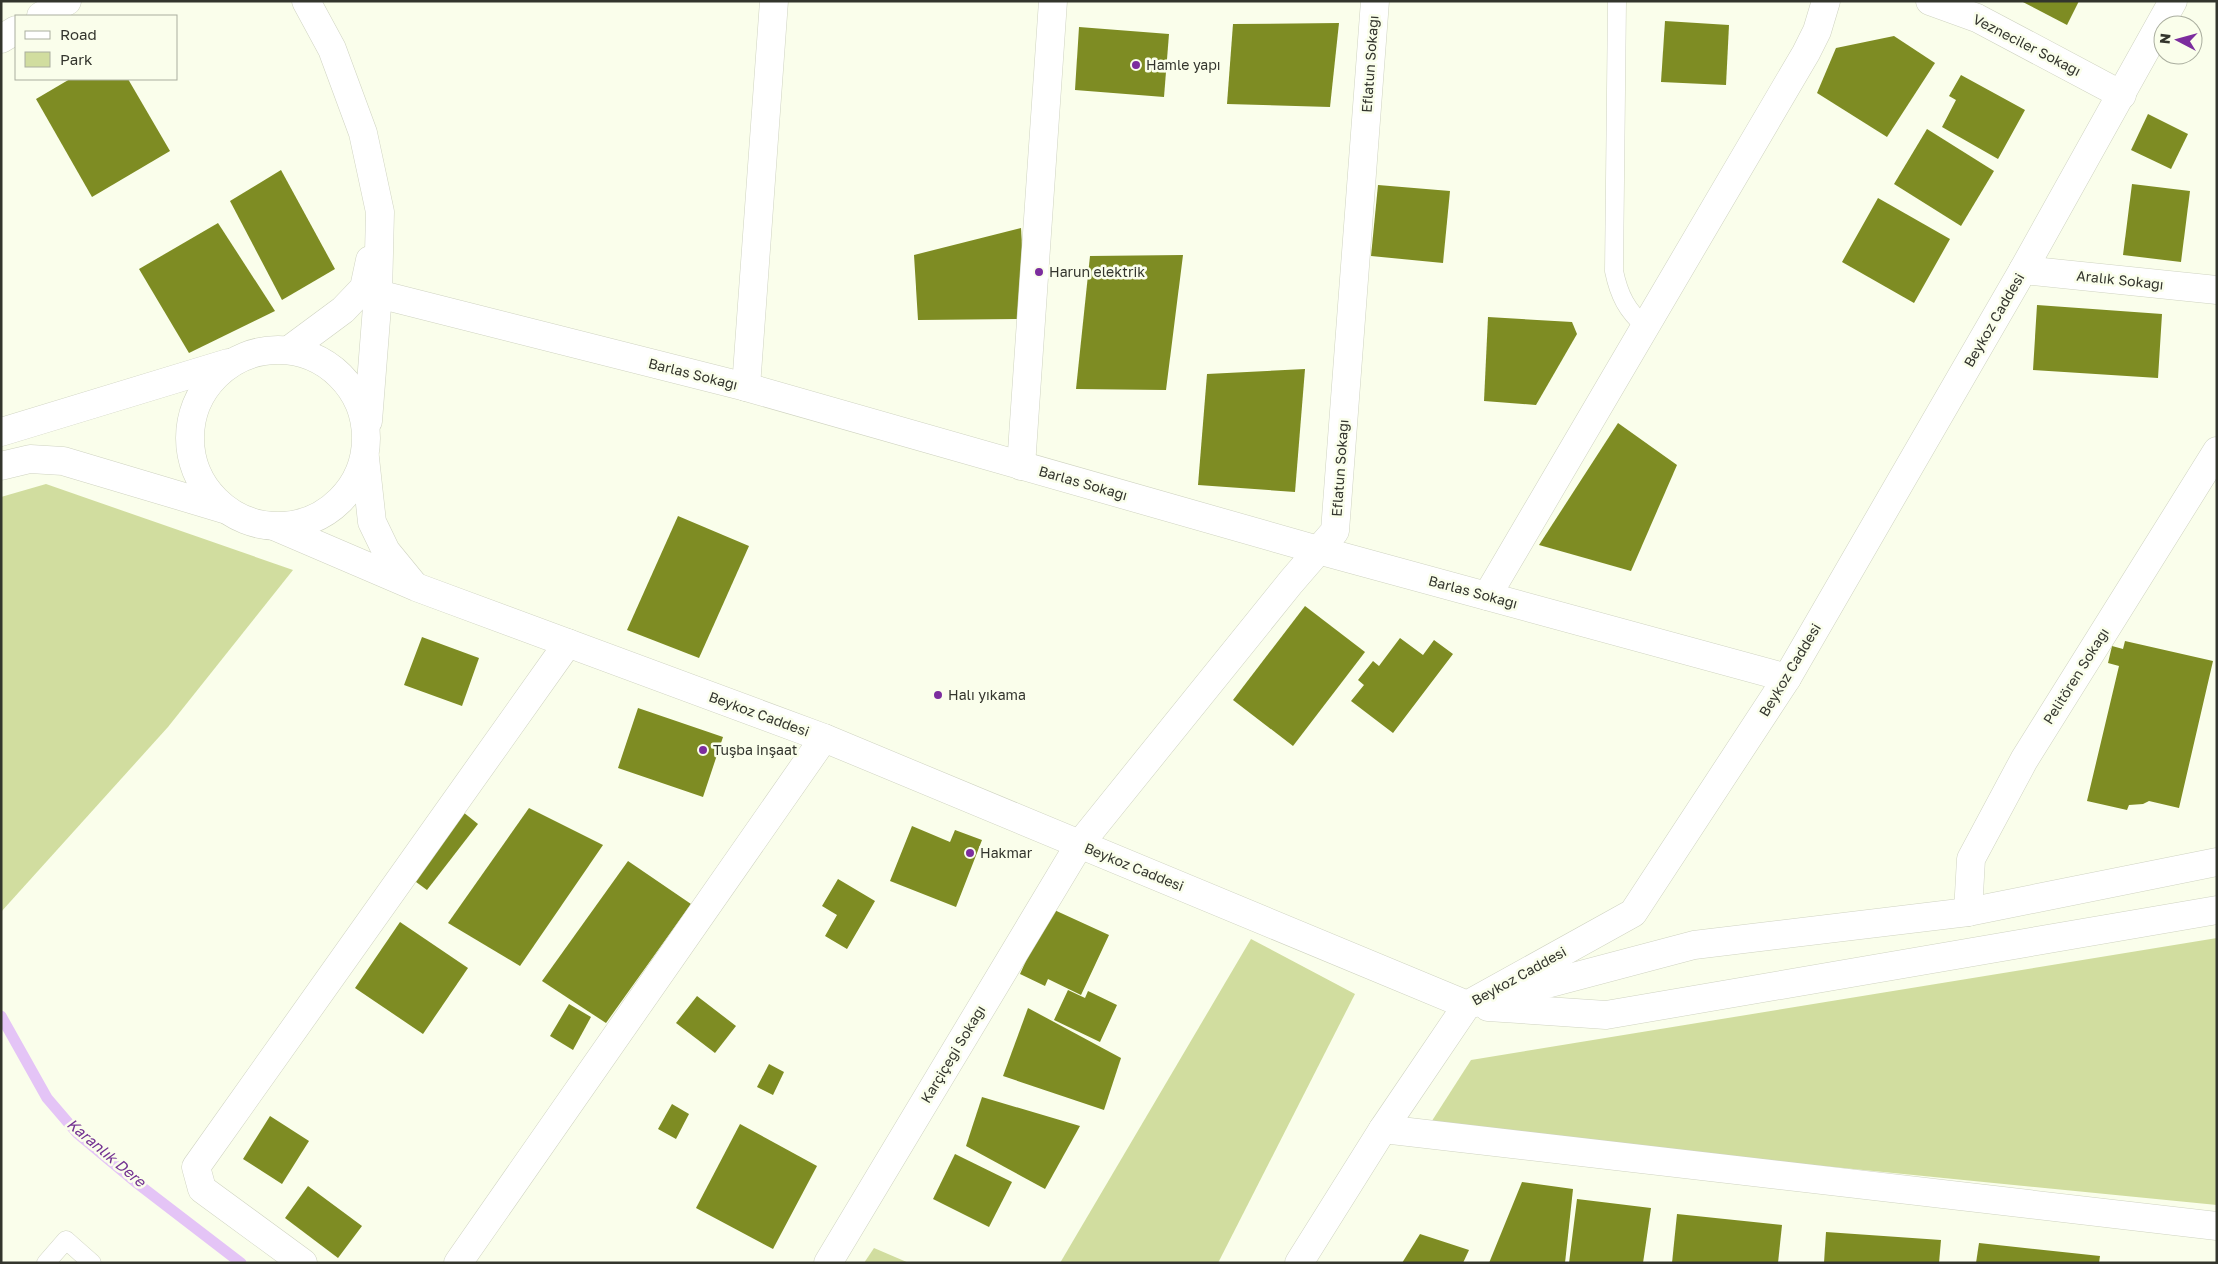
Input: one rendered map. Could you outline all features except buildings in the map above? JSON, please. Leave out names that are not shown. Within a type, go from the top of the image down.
[{"type":"street","points":[[43,15],[67,1]]},
{"type":"street","points":[[1,466],[30,459],[63,461],[225,510],[252,523],[276,527],[300,524],[323,515],[342,500],[356,480],[366,444],[378,294],[380,212],[363,133],[332,49],[306,1]]},
{"type":"street","points":[[746,387],[774,1]]},
{"type":"street","points":[[1021,466],[1053,1]]},
{"type":"street","name":"Eflatun Sokağı","points":[[1079,845],[1318,550],[1335,532],[1375,1]]},
{"type":"street","points":[[1487,596],[1806,53],[1826,1]]},
{"type":"street","name":"Vezneciler Sokağı","points":[[1930,1],[1977,18],[2122,95]]},
{"type":"street","name":"Beykoz Caddesi","points":[[276,527],[416,587],[824,738],[1467,1005],[1633,913],[1787,678],[2024,270],[2173,1]]},
{"type":"street","points":[[1,39],[15,31]]},
{"type":"street","points":[[289,350],[343,310],[364,288],[380,212]]},
{"type":"street","name":"Aralık Sokağı","points":[[2024,270],[2217,290]]},
{"type":"street","name":"Barlas Sokağı","points":[[378,294],[746,387],[1318,550],[1787,678]]},
{"type":"street","points":[[1,432],[265,350],[289,350],[313,356],[334,369],[350,387],[361,408],[366,444],[372,522],[386,551],[416,587]]},
{"type":"street","points":[[225,510],[205,488],[193,461],[190,431],[197,403],[214,378],[237,360]]},
{"type":"street","name":"Pelitören Sokağı","points":[[1968,912],[1971,859],[2024,760],[2217,451]]},
{"type":"street","points":[[303,1263],[202,1189],[196,1168],[568,643]]},
{"type":"street","points":[[458,1263],[824,738]]},
{"type":"street","name":"Karçiçeği Sokağı","points":[[828,1263],[1079,845]]},
{"type":"street","points":[[1299,1263],[1383,1129],[1467,1005],[1694,945],[1968,912],[2217,862]]},
{"type":"street","points":[[1467,1005],[1606,1015],[2217,910]]},
{"type":"street","points":[[1383,1129],[2217,1226]]},
{"type":"lane","points":[[1618,1],[1614,271],[1618,291],[1627,308],[1645,326]]},
{"type":"lane","points":[[46,1263],[66,1240],[92,1263]]},
{"type":"green space","points":[[46,484],[293,570],[168,727],[1,912],[1,497]]},
{"type":"green space","points":[[2217,938],[2217,1205],[1428,1127],[1471,1060]]},
{"type":"green space","points":[[1251,939],[1355,994],[1218,1263],[1060,1263]]},
{"type":"green space","points":[[874,1248],[909,1263],[864,1263]]},
{"type":"waterway","name":"Karanlık Dere","points":[[1,1016],[47,1098],[77,1133],[138,1184],[241,1263]]},
{"type":"place","name":"Hamle yapı","points":[[1136,65]]},
{"type":"place","name":"Harun elektrik","points":[[1039,272]]},
{"type":"place","name":"Halı yıkama","points":[[938,695]]},
{"type":"place","name":"Tuşba inşaat","points":[[703,750]]},
{"type":"place","name":"Hakmar","points":[[970,853]]}]
